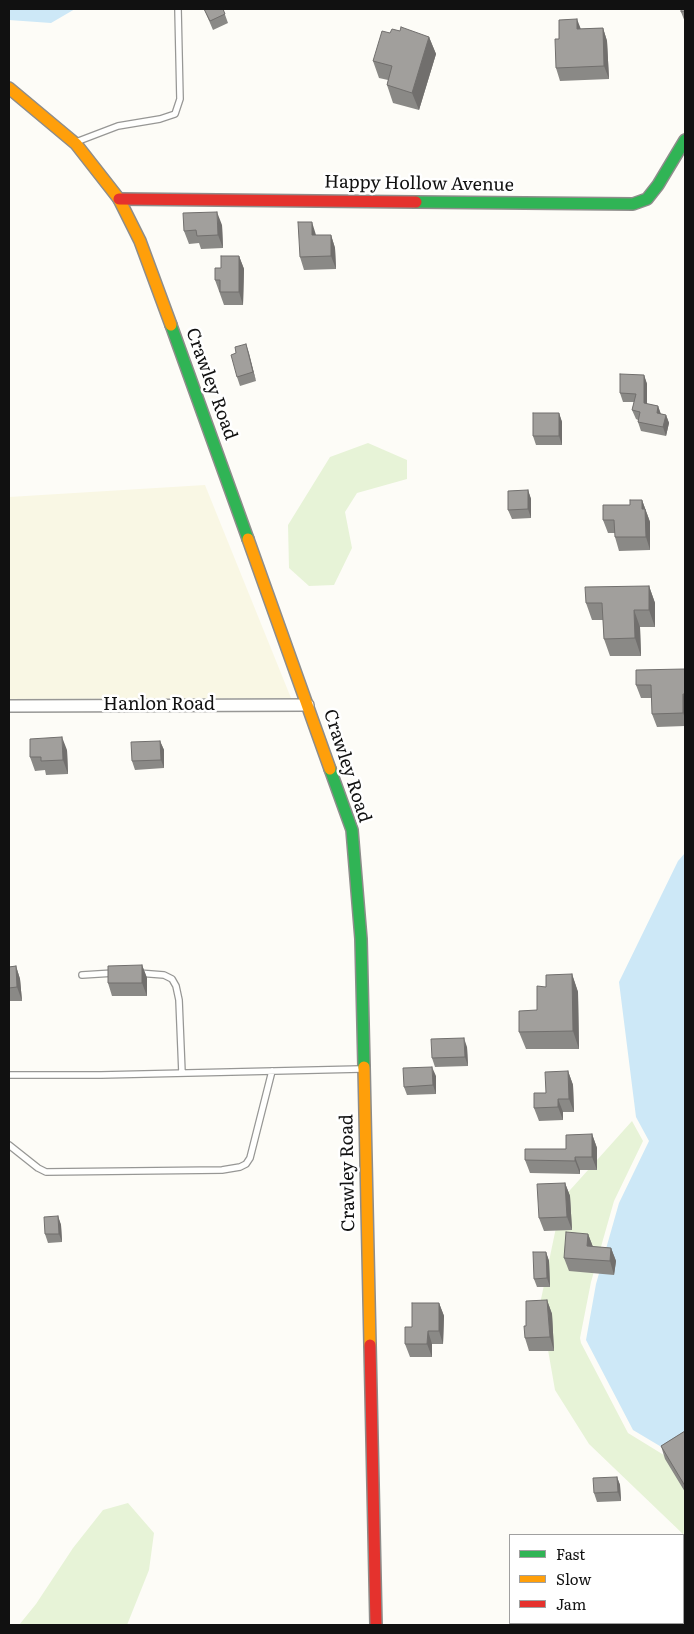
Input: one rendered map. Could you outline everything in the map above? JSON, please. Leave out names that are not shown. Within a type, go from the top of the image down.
[{"type":"street","name":"Crawley Road","points":[[9,88],[74,142],[119,198],[140,241],[352,830],[361,939],[376,1625]]},
{"type":"street","name":"Happy Hollow Avenue","points":[[119,198],[633,204],[647,199],[658,185],[685,140]]},
{"type":"street","name":"Hanlon Road","points":[[9,706],[308,705]]},
{"type":"lane","points":[[74,142],[118,126],[160,119],[175,114],[180,99],[178,9]]},
{"type":"lane","points":[[82,975],[117,973]]},
{"type":"lane","points":[[134,973],[164,975],[172,979],[176,986],[179,1000],[182,1073]]},
{"type":"lane","points":[[9,1075],[364,1069]]},
{"type":"lane","points":[[9,1144],[38,1168],[46,1172],[222,1170],[240,1167],[246,1164],[250,1158],[272,1071]]},
{"type":"shaded area","points":[[205,485],[291,698],[9,699],[9,497]]},
{"type":"green space","points":[[368,443],[407,460],[407,479],[357,493],[345,512],[352,548],[334,585],[309,586],[289,568],[288,525],[330,457]]},
{"type":"green space","points":[[632,1121],[643,1141],[614,1201],[591,1282],[580,1338],[628,1433],[685,1468],[685,1536],[589,1444],[555,1390],[540,1304],[562,1199]]},
{"type":"green space","points":[[128,1503],[154,1533],[149,1570],[127,1625],[19,1625],[36,1604],[73,1548],[103,1510]]},
{"type":"water","points":[[9,9],[75,9],[51,23],[9,20]]},
{"type":"water","points":[[685,853],[685,1461],[633,1430],[586,1340],[596,1284],[619,1203],[649,1141],[636,1117],[619,982],[678,861]]},
{"type":"building","points":[[204,9],[223,9],[225,14],[210,21]]},
{"type":"building","points":[[577,19],[577,29],[603,28],[604,66],[556,68],[555,39],[559,39],[559,20]]},
{"type":"building","points":[[401,27],[429,37],[412,93],[387,85],[392,66],[373,61],[382,31],[390,33],[392,29],[400,31]]},
{"type":"building","points":[[217,212],[218,235],[197,236],[196,230],[184,231],[183,213]]},
{"type":"building","points":[[298,222],[312,222],[312,235],[331,235],[331,256],[300,257]]},
{"type":"building","points":[[221,256],[239,256],[239,292],[220,292],[220,280],[215,280],[215,268],[221,268]]},
{"type":"building","points":[[246,344],[253,372],[237,377],[231,355],[236,353],[235,347]]},
{"type":"building","points":[[620,374],[644,375],[644,403],[658,406],[657,413],[666,415],[663,427],[638,422],[640,412],[632,410],[636,394],[620,393]]},
{"type":"building","points":[[533,413],[559,413],[559,436],[533,436]]},
{"type":"building","points":[[528,490],[528,509],[508,510],[508,491]]},
{"type":"building","points":[[630,500],[642,500],[642,509],[645,509],[646,537],[615,537],[614,520],[603,520],[603,505],[630,505]]},
{"type":"building","points":[[649,586],[649,610],[634,610],[635,638],[604,639],[602,603],[586,603],[585,587]]},
{"type":"building","points":[[685,669],[683,713],[652,714],[651,685],[636,685],[636,670]]},
{"type":"building","points":[[62,737],[63,760],[41,761],[41,757],[30,757],[30,739]]},
{"type":"building","points":[[160,741],[161,760],[132,761],[131,742]]},
{"type":"building","points":[[142,965],[142,983],[108,983],[108,966]]},
{"type":"building","points":[[16,966],[17,987],[9,988],[9,967]]},
{"type":"building","points":[[572,974],[573,1031],[519,1032],[519,1011],[537,1010],[537,986],[546,987],[546,975]]},
{"type":"building","points":[[464,1038],[465,1057],[432,1058],[431,1039]]},
{"type":"building","points":[[432,1067],[433,1085],[404,1087],[403,1068]]},
{"type":"building","points":[[568,1071],[569,1099],[558,1099],[558,1107],[534,1108],[534,1093],[546,1093],[545,1072]]},
{"type":"building","points":[[592,1134],[592,1157],[575,1157],[575,1161],[525,1160],[525,1149],[566,1149],[566,1135]]},
{"type":"building","points":[[565,1183],[567,1217],[539,1218],[537,1184]]},
{"type":"building","points":[[58,1216],[59,1234],[45,1234],[44,1217]]},
{"type":"building","points":[[566,1232],[588,1234],[587,1246],[611,1248],[610,1261],[564,1258]]},
{"type":"building","points":[[533,1252],[546,1252],[547,1278],[534,1279]]},
{"type":"building","points":[[547,1300],[550,1337],[525,1338],[526,1301]]},
{"type":"building","points":[[412,1303],[439,1303],[439,1331],[428,1331],[427,1344],[405,1344],[405,1327],[412,1327]]},
{"type":"building","points":[[685,1431],[685,1486],[661,1446]]},
{"type":"building","points":[[617,1477],[618,1492],[594,1493],[593,1478]]},
{"type":"traffic: fast","points":[[416,202],[633,204],[647,199],[658,185],[685,140]]},
{"type":"traffic: fast","points":[[171,325],[248,539]]},
{"type":"traffic: fast","points":[[330,769],[352,830],[361,939],[364,1067]]},
{"type":"traffic: slow","points":[[9,88],[76,144],[119,199],[140,241],[171,325]]},
{"type":"traffic: slow","points":[[248,539],[330,769]]},
{"type":"traffic: slow","points":[[364,1067],[370,1345]]},
{"type":"traffic: jam","points":[[119,199],[416,202]]},
{"type":"traffic: jam","points":[[370,1345],[376,1625]]}]
